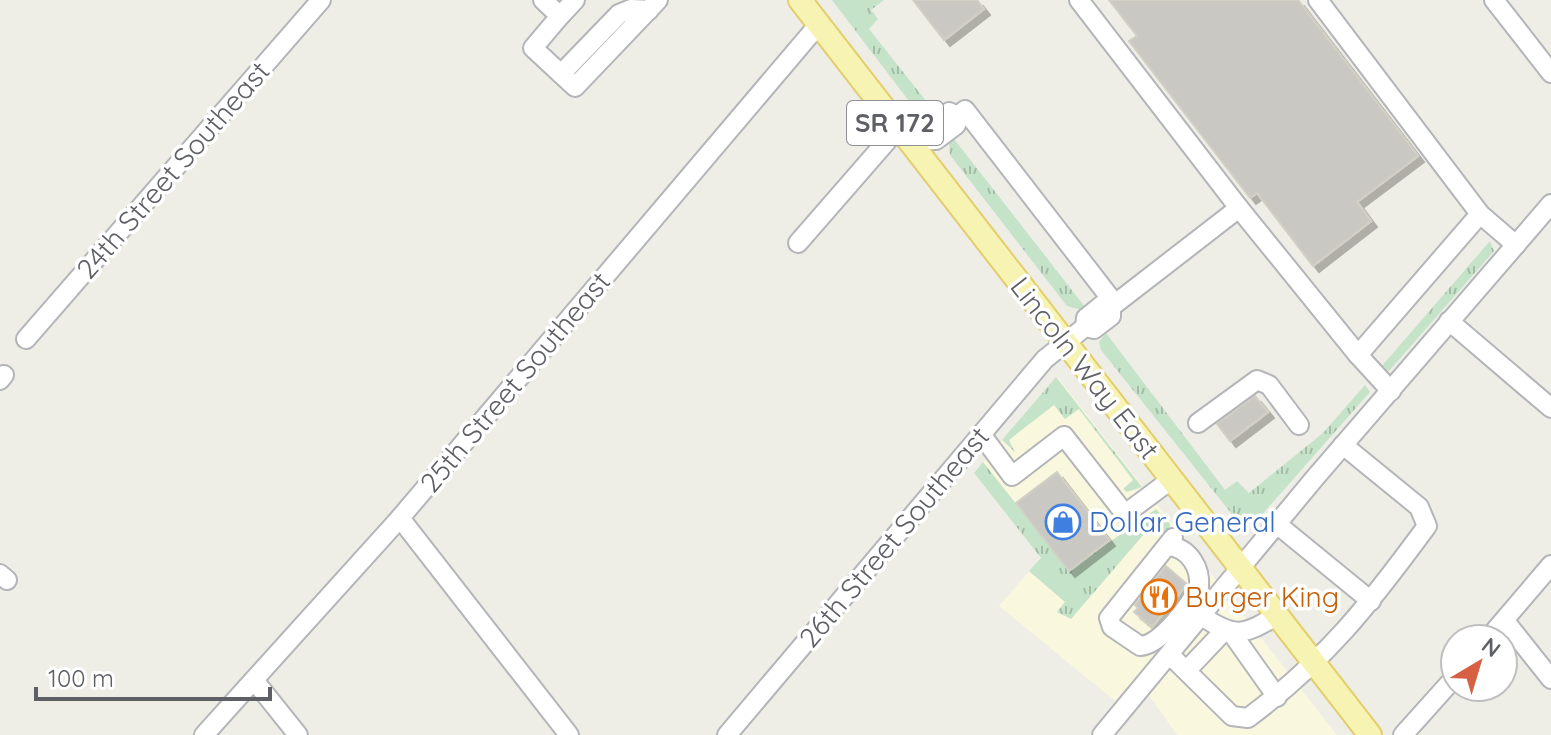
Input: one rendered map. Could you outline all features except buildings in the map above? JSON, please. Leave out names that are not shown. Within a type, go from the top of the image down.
[{"type":"main road","name":"Lincoln Way East","points":[[800,0],[899,127],[918,143],[1065,343],[1278,615],[1363,732]]},
{"type":"street","name":"24th Street Southeast","points":[[26,339],[321,0]]},
{"type":"street","points":[[543,0],[560,16]]},
{"type":"street","points":[[575,0],[533,48],[575,87],[654,5]]},
{"type":"street","points":[[1079,0],[1239,208],[1391,391]]},
{"type":"street","points":[[1318,0],[1480,214],[1516,245]]},
{"type":"street","points":[[1494,0],[1551,73]]},
{"type":"street","name":"25th Street Southeast","points":[[204,735],[400,518],[819,24]]},
{"type":"street","points":[[918,143],[929,128],[949,112],[958,116],[965,110],[1113,306],[1239,208]]},
{"type":"street","points":[[798,243],[899,127]]},
{"type":"street","points":[[1102,735],[1314,479],[1551,204]]},
{"type":"street","points":[[1358,355],[1480,214]]},
{"type":"street","name":"26th Street Southeast","points":[[727,735],[1045,359],[1085,327],[1094,329],[1111,316],[1113,306]]},
{"type":"street","points":[[1449,321],[1551,408]]},
{"type":"street","points":[[1198,423],[1257,380],[1269,385],[1299,425]]},
{"type":"street","points":[[981,434],[1012,476],[1064,436],[1125,514],[1172,479]]},
{"type":"street","points":[[1170,655],[1232,716],[1240,720],[1277,697],[1316,665],[1371,601],[1427,526],[1419,507],[1343,445]]},
{"type":"street","points":[[400,518],[569,735]]},
{"type":"street","points":[[1278,525],[1371,601]]},
{"type":"street","points":[[1171,542],[1198,569],[1199,587],[1155,642],[1140,646],[1112,627],[1109,618],[1171,542]]},
{"type":"street","points":[[1551,565],[1505,621],[1551,679]]},
{"type":"street","points":[[1187,670],[1227,632],[1252,630],[1278,615]]},
{"type":"street","points":[[1202,616],[1227,632],[1277,697]]},
{"type":"street","points":[[254,680],[298,735]]},
{"type":"street","points":[[1403,735],[1439,695]]},
{"type":"shaded area","points":[[1056,377],[1337,735],[1177,735],[1136,677],[1115,701],[999,606],[1041,558],[974,473]]},
{"type":"green space","points":[[832,0],[884,0],[871,10],[878,19],[869,29],[934,111],[925,115],[915,109]]},
{"type":"green space","points":[[954,139],[1085,307],[1081,310],[1067,306],[950,155],[949,144]]},
{"type":"green space","points":[[1490,241],[1494,251],[1389,371],[1381,367]]},
{"type":"green space","points":[[1106,333],[1225,490],[1237,481],[1249,493],[1323,433],[1365,385],[1370,392],[1259,518],[1253,523],[1239,523],[1101,350],[1099,342]]},
{"type":"green space","points":[[1056,377],[1142,487],[1127,492],[1123,489],[1133,480],[1079,409],[1065,419],[1054,405],[1009,440],[1015,452],[1002,440]]},
{"type":"green space","points":[[983,462],[1069,571],[1156,509],[1170,524],[1169,534],[1161,536],[1150,527],[1071,619],[1057,612],[1065,602],[1029,571],[1041,558],[974,473]]},
{"type":"place","name":"Dollar General","points":[[1063,522]]},
{"type":"place","name":"Burger King","points":[[1159,597]]}]
